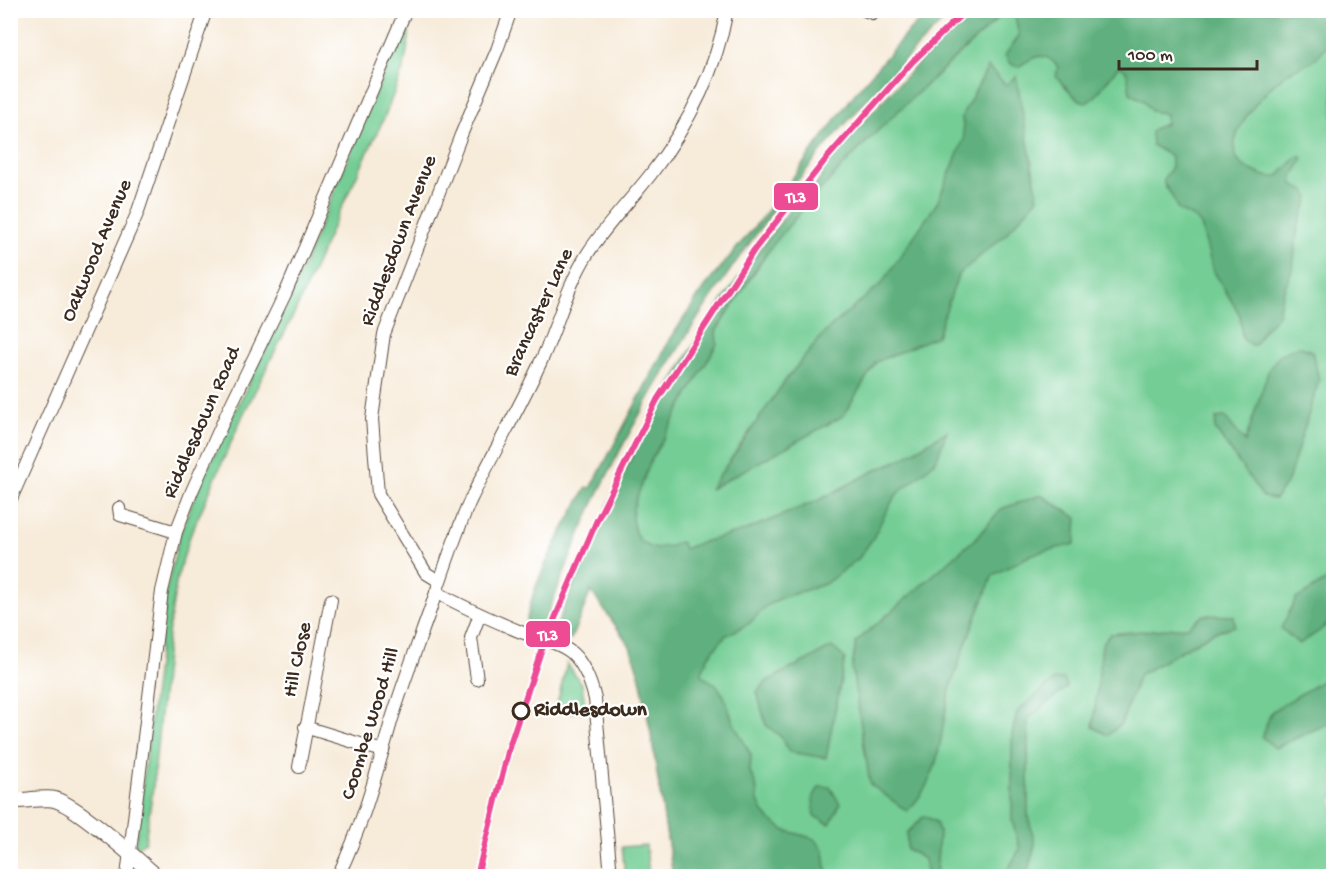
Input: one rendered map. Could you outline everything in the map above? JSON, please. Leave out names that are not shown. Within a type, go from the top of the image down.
[{"type":"main road","points":[[10,801],[53,799],[72,809],[156,876]]},
{"type":"street","name":"Oakwood Avenue","points":[[10,501],[137,214],[206,10]]},
{"type":"street","name":"Riddlesdown Road","points":[[127,876],[162,591],[176,532],[223,422],[286,292],[406,10]]},
{"type":"street","name":"Riddlesdown Avenue","points":[[511,10],[384,334],[372,419],[378,494],[426,573],[438,587],[480,614],[561,646],[582,664],[591,683],[595,699],[611,876]]},
{"type":"street","name":"Brancaster Lane","points":[[438,587],[471,500],[532,380],[573,281],[601,234],[650,175],[690,113],[702,92],[728,10]]},
{"type":"street","points":[[864,10],[872,14],[874,10]]},
{"type":"street","points":[[120,515],[176,532]]},
{"type":"street","name":"Coombe Wood Hill","points":[[338,876],[363,818],[391,721],[438,587]]},
{"type":"street","name":"Hill Close","points":[[299,767],[331,600]]},
{"type":"street","points":[[477,679],[471,638],[480,614]]},
{"type":"street","name":"Hill Close","points":[[305,727],[383,752]]},
{"type":"green space","points":[[929,11],[954,11],[849,119],[755,236],[712,297],[671,360],[599,492],[541,630],[537,633],[521,629],[526,626],[534,591],[560,536],[587,487],[591,488],[669,341],[703,289],[774,203],[856,92]]},
{"type":"green space","points":[[972,11],[1006,11],[917,93],[830,179],[769,251],[716,331],[717,344],[651,460],[633,508],[632,519],[640,541],[656,548],[671,546],[679,542],[682,543],[684,549],[744,531],[821,499],[903,458],[947,431],[937,458],[897,494],[873,538],[859,558],[825,584],[781,598],[766,606],[750,623],[725,636],[708,657],[702,672],[703,677],[716,684],[724,696],[734,724],[751,755],[750,772],[756,784],[758,801],[763,812],[784,830],[815,839],[824,851],[830,876],[673,876],[650,728],[640,677],[630,646],[591,591],[571,639],[563,635],[560,642],[554,637],[557,625],[628,465],[669,387],[725,296],[804,191],[818,183],[821,178],[819,173],[837,152],[913,69]]},
{"type":"green space","points":[[1006,11],[1333,11],[1333,876],[673,876],[640,677],[630,646],[591,591],[604,554],[716,331],[775,241],[824,185],[887,121]]},
{"type":"green space","points":[[1014,11],[1333,11],[1333,39],[1314,60],[1289,72],[1267,91],[1244,120],[1237,135],[1234,149],[1239,161],[1264,176],[1278,176],[1297,157],[1302,157],[1292,182],[1296,187],[1306,191],[1309,198],[1298,226],[1293,267],[1282,295],[1278,315],[1262,332],[1255,345],[1251,345],[1242,338],[1240,315],[1213,270],[1201,225],[1196,219],[1178,210],[1164,184],[1164,178],[1171,169],[1171,158],[1152,145],[1151,132],[1166,124],[1166,115],[1151,111],[1144,101],[1130,93],[1127,73],[1122,67],[1117,68],[1095,97],[1086,103],[1074,95],[1056,77],[1058,67],[1048,58],[1038,56],[1018,67],[1010,64],[1005,55],[1019,36]]},
{"type":"green space","points":[[409,12],[409,39],[404,67],[384,118],[297,308],[243,415],[190,536],[177,578],[168,634],[153,788],[145,842],[139,846],[135,845],[166,592],[180,533],[196,493],[291,295]]},
{"type":"green space","points":[[988,67],[1006,85],[1016,76],[1038,198],[1006,234],[958,275],[937,336],[876,362],[843,416],[710,489],[787,378],[826,331],[882,283],[937,203],[964,139],[962,116]]},
{"type":"green space","points":[[1299,346],[1312,351],[1319,380],[1288,481],[1275,499],[1263,497],[1215,429],[1216,418],[1225,417],[1245,442],[1269,369],[1280,354]]},
{"type":"green space","points":[[1041,495],[1077,518],[1075,544],[1033,554],[993,575],[952,683],[935,766],[920,797],[907,811],[870,784],[852,668],[856,642],[977,537],[1001,509]]},
{"type":"green space","points":[[1333,576],[1333,623],[1329,623],[1299,644],[1281,628],[1296,599]]},
{"type":"green space","points":[[1204,615],[1234,616],[1235,626],[1212,633],[1139,675],[1121,724],[1108,735],[1093,727],[1102,644],[1110,634],[1187,627]]},
{"type":"green space","points":[[832,647],[845,658],[826,758],[789,752],[780,736],[766,725],[757,692],[767,681]]},
{"type":"green space","points":[[567,663],[582,685],[586,712],[555,713]]},
{"type":"green space","points":[[1333,674],[1333,721],[1275,748],[1262,737],[1271,712]]},
{"type":"green space","points":[[1064,679],[1067,687],[1028,719],[1028,816],[1035,844],[1027,876],[1004,876],[1020,849],[1012,821],[1012,734],[1017,712],[1054,680]]},
{"type":"green space","points":[[819,787],[830,787],[840,804],[830,824],[814,816],[813,798]]},
{"type":"green space","points":[[924,816],[936,822],[939,832],[936,876],[927,876],[924,859],[907,849],[907,833]]},
{"type":"green space","points":[[646,845],[649,876],[625,876],[622,847]]},
{"type":"transit line","name":"TL3","points":[[477,876],[510,744],[541,651],[597,520],[657,400],[754,250],[826,159],[913,61],[966,10]]},
{"type":"place","name":"Riddlesdown","points":[[521,711]]}]
